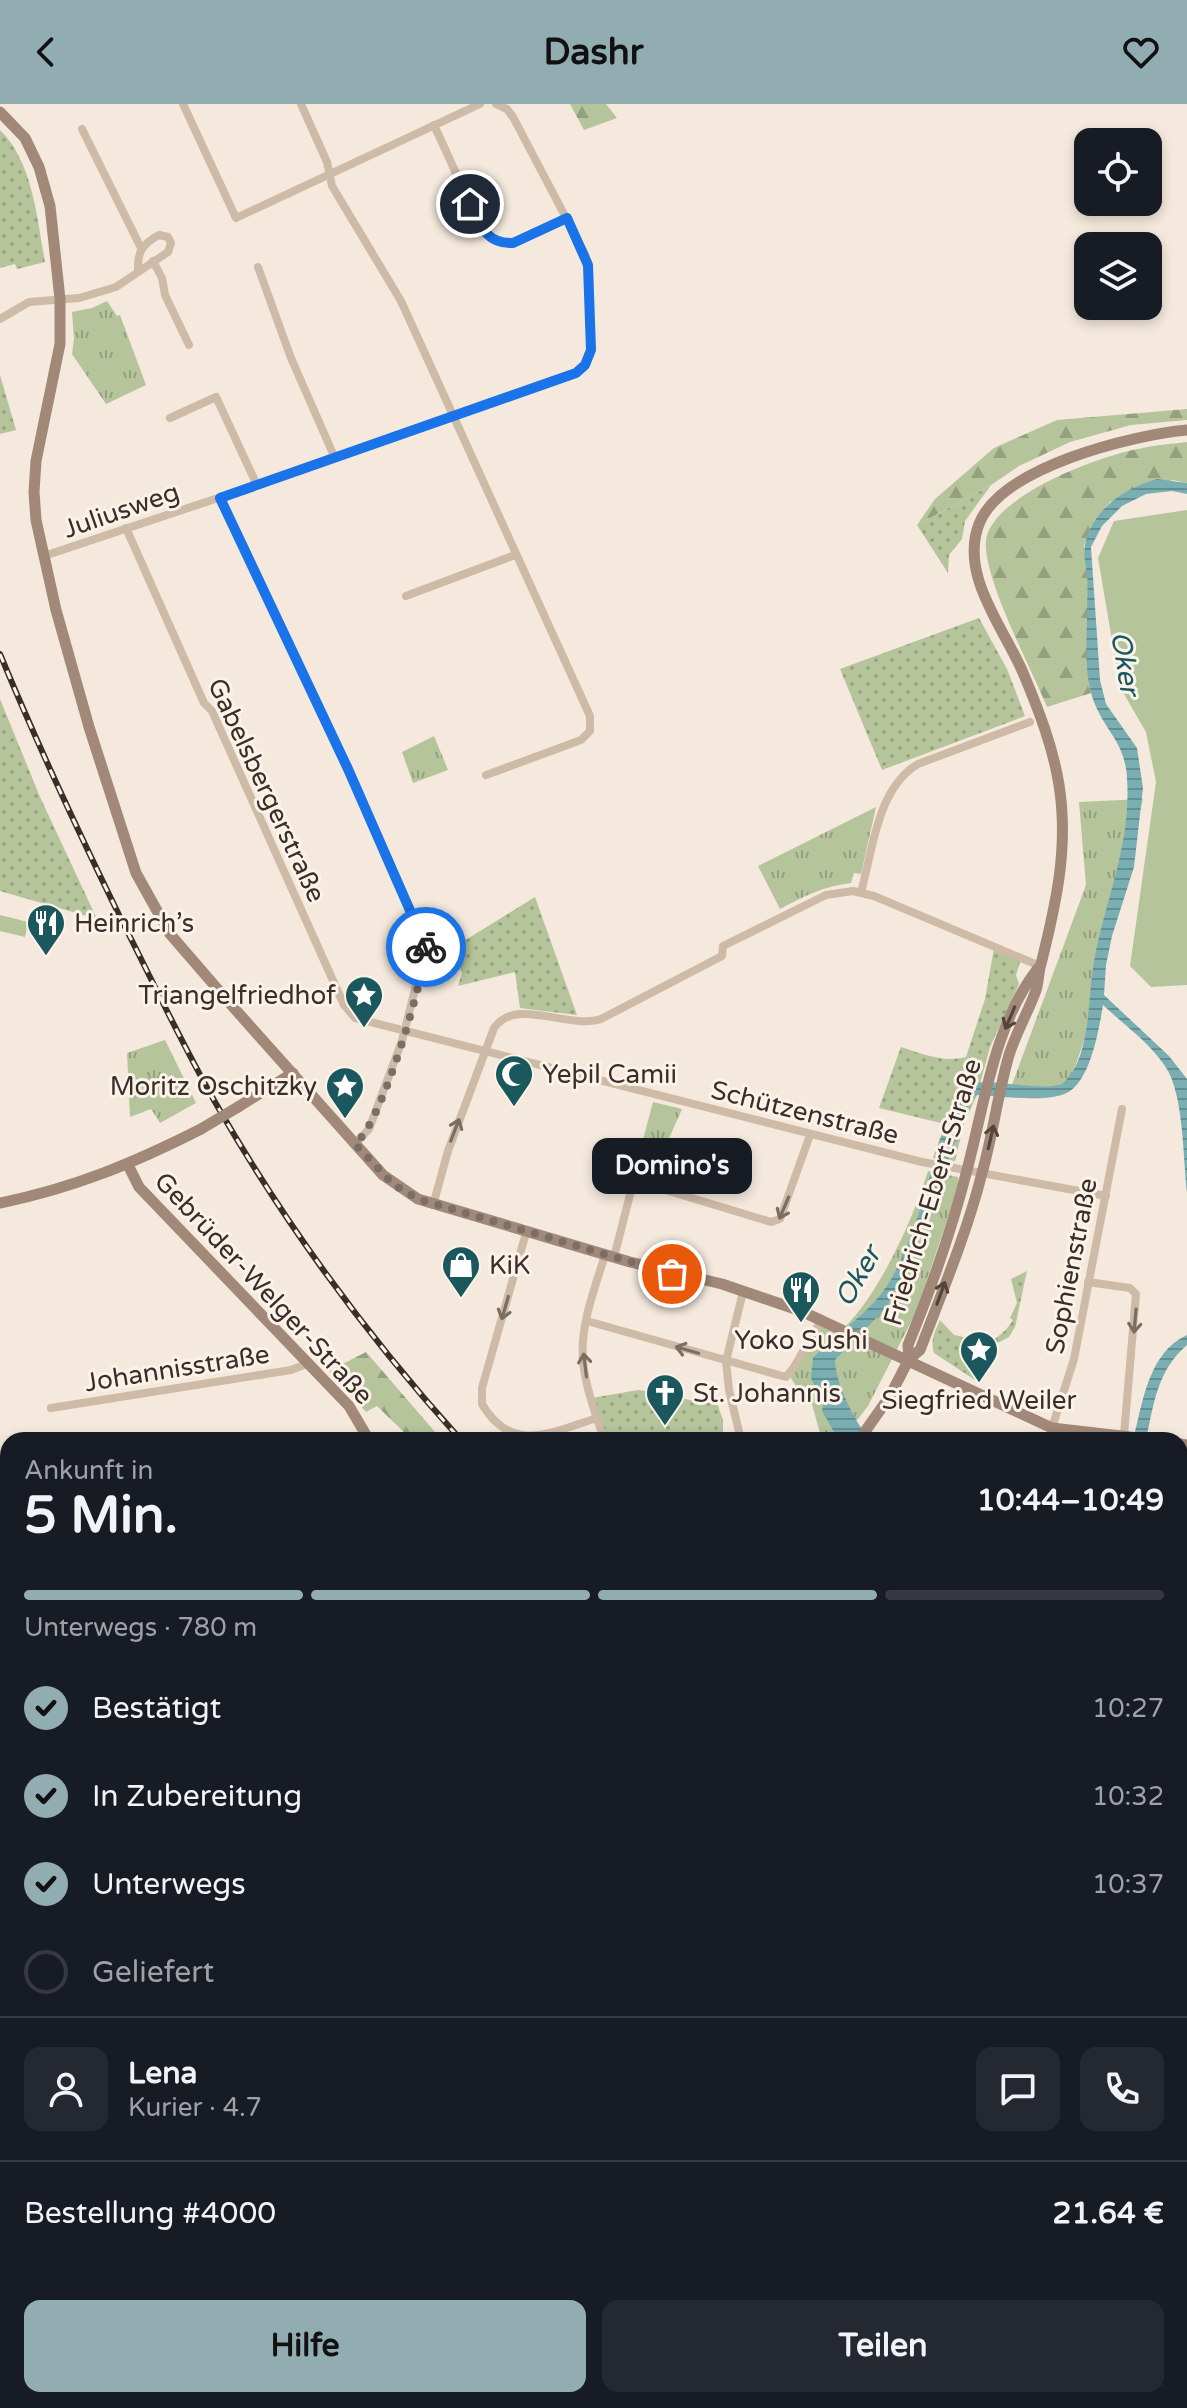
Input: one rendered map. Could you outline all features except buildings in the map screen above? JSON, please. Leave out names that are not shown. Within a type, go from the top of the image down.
[{"type":"street","points":[[183,104],[236,218],[480,104]]},
{"type":"street","points":[[301,104],[327,162],[332,186],[401,301],[590,716],[590,731],[581,740],[486,775]]},
{"type":"street","points":[[434,125],[482,230],[488,237],[513,243],[567,218],[513,117],[507,109],[496,104]]},
{"type":"street","points":[[0,112],[25,138],[39,167],[50,206],[60,299],[60,344],[34,476],[35,505],[44,556],[58,621],[136,873],[170,934],[394,1185],[433,1205],[672,1274],[697,1277],[822,1319],[1052,1428],[1090,1432]]},
{"type":"street","points":[[82,129],[141,248],[138,272]]},
{"type":"street","name":"Juliusweg","points":[[44,556],[220,498],[576,373],[585,365],[591,350],[588,265],[567,218]]},
{"type":"street","points":[[0,319],[29,302],[102,293],[127,281],[170,250],[171,243],[168,237],[159,235],[141,248]]},
{"type":"street","points":[[153,261],[189,345]]},
{"type":"street","points":[[258,267],[291,358],[334,456]]},
{"type":"street","points":[[170,418],[216,397],[257,485]]},
{"type":"street","name":"Friedrich-Ebert-Straße","points":[[909,1359],[920,1350],[982,1174],[1010,1051],[1036,991],[1061,869],[1063,837],[1060,795],[1052,755],[1024,674],[978,578],[974,559],[975,537],[983,514],[995,499],[1032,475],[1117,441],[1187,430]]},
{"type":"street","points":[[220,498],[348,769],[426,945],[405,1031],[369,1129],[355,1144]]},
{"type":"street","name":"Gabelsbergerstraße","points":[[126,528],[344,1005],[355,1018],[405,1031]]},
{"type":"street","points":[[406,596],[515,555]]},
{"type":"street","points":[[861,892],[885,806],[903,775],[926,760],[1030,722]]},
{"type":"street","points":[[433,1205],[448,1151],[494,1028],[508,1015],[520,1013],[594,1021],[722,956],[723,946],[813,900],[839,891],[861,892],[887,901],[1040,966]]},
{"type":"street","name":"Friedrich-Ebert-Straße","points":[[909,1359],[908,1345],[967,1172],[990,1075],[1018,998],[1040,966]]},
{"type":"street","name":"Schützenstraße","points":[[405,1031],[922,1162],[1106,1196]]},
{"type":"street","points":[[0,1203],[49,1192],[128,1165],[201,1129],[293,1073]]},
{"type":"street","name":"Sophienstraße","points":[[1052,1428],[1074,1359],[1122,1109]]},
{"type":"street","points":[[601,1432],[583,1360],[587,1321],[632,1187],[639,1182],[771,1222],[780,1219],[810,1135]]},
{"type":"street","name":"Gebrüder-Welger-Straße","points":[[128,1165],[139,1187],[349,1406],[364,1432]]},
{"type":"street","points":[[510,1432],[482,1404],[482,1388],[526,1233]]},
{"type":"street","points":[[1088,1282],[1130,1288],[1136,1294],[1128,1432]]},
{"type":"street","points":[[739,1432],[726,1361],[743,1292]]},
{"type":"street","points":[[587,1321],[782,1377],[789,1375],[822,1319]]},
{"type":"street","points":[[866,1432],[890,1396],[909,1359]]},
{"type":"street","name":"Johannisstraße","points":[[51,1408],[291,1370],[309,1363]]},
{"type":"street","points":[[553,1432],[597,1418]]},
{"type":"green space","points":[[570,104],[606,104],[617,118],[584,130]]},
{"type":"green space","points":[[0,130],[11,143],[27,174],[45,262],[17,269],[15,264],[0,268]]},
{"type":"green space","points":[[107,301],[117,316],[120,315],[146,385],[106,404],[72,354],[72,312]]},
{"type":"green space","points":[[0,375],[16,430],[0,434]]},
{"type":"green space","points":[[1187,409],[1187,420],[1131,425],[1070,442],[1019,466],[991,485],[917,525],[935,499],[994,448],[1057,420]]},
{"type":"green space","points":[[1187,442],[1187,483],[1173,480],[1110,502],[1095,520],[1084,546],[1088,579],[1087,664],[1091,693],[1047,707],[1009,623],[992,576],[986,540],[993,524],[1007,508],[1026,494],[1074,469],[1150,446]]},
{"type":"green space","points":[[991,485],[965,521],[962,539],[949,555],[948,573],[917,525]]},
{"type":"green space","points":[[1187,510],[1187,985],[1151,987],[1130,966],[1156,782],[1146,732],[1120,687],[1098,558],[1114,521]]},
{"type":"green space","points":[[979,618],[1007,669],[1025,716],[882,770],[840,669]]},
{"type":"green space","points":[[0,699],[40,797],[97,919],[0,891]]},
{"type":"green space","points":[[434,736],[448,770],[413,783],[402,752]]},
{"type":"green space","points":[[1143,799],[1101,964],[1100,995],[1069,1084],[1052,1092],[1010,1090],[1086,885],[1079,802]]},
{"type":"green space","points":[[876,807],[861,874],[854,873],[851,883],[815,892],[780,909],[758,866]]},
{"type":"green space","points":[[535,897],[577,1015],[520,1008],[515,972],[458,986],[462,973],[451,949]]},
{"type":"green space","points":[[0,915],[28,922],[25,937],[0,931]]},
{"type":"green space","points":[[994,948],[1021,959],[1016,975],[1019,984],[990,1047],[977,1095],[964,1123],[955,1161],[933,1158],[945,1124],[879,1108],[901,1047],[941,1058],[966,1057],[985,999]]},
{"type":"green space","points":[[165,1040],[196,1103],[160,1123],[151,1109],[130,1117],[127,1053]]},
{"type":"green space","points":[[653,1102],[682,1109],[663,1152],[641,1147]]},
{"type":"green space","points":[[928,1171],[958,1177],[959,1185],[916,1312],[868,1406],[844,1432],[820,1432],[811,1401],[801,1394],[789,1375],[819,1325],[837,1334],[866,1302],[892,1259]]},
{"type":"green space","points":[[1027,1271],[1015,1327],[1009,1337],[990,1347],[975,1380],[934,1353],[933,1340],[940,1320],[954,1335],[977,1340],[977,1344],[1002,1333],[1013,1320],[1010,1318],[1017,1303],[1011,1279]]},
{"type":"green space","points":[[366,1352],[435,1432],[404,1432],[377,1406],[366,1412],[329,1371]]},
{"type":"green space","points":[[638,1390],[717,1403],[723,1420],[723,1432],[603,1432],[592,1398]]},
{"type":"water","points":[[1157,479],[1187,483],[1187,494],[1172,491],[1146,494],[1122,506],[1102,526],[1091,547],[1100,680],[1106,704],[1137,748],[1143,788],[1134,867],[1112,936],[1104,995],[1169,1056],[1187,1079],[1187,1193],[1182,1127],[1171,1078],[1152,1049],[1103,1005],[1089,1064],[1070,1091],[1051,1097],[977,1095],[971,1100],[912,1255],[887,1307],[835,1360],[842,1391],[864,1432],[834,1432],[822,1411],[823,1404],[811,1378],[813,1358],[869,1308],[890,1281],[911,1235],[945,1126],[959,1095],[966,1087],[985,1082],[1038,1086],[1062,1084],[1078,1062],[1088,1018],[1096,950],[1120,854],[1127,804],[1127,778],[1122,754],[1096,707],[1089,686],[1084,549],[1089,532],[1103,510],[1133,488]]},
{"type":"water","points":[[1187,1335],[1187,1345],[1169,1366],[1158,1388],[1148,1432],[1135,1432],[1155,1366],[1174,1343]]},
{"type":"railway","points":[[0,654],[89,853],[215,1102],[269,1191],[329,1278],[393,1361],[454,1432]]},
{"type":"way so far","points":[[426,947],[402,1041],[369,1129],[355,1144],[394,1185],[418,1199],[672,1274]]},
{"type":"place","name":"Heinrich’s","points":[[46,957]]},
{"type":"place","name":"Triangelfriedhof","points":[[364,1029]]},
{"type":"place","name":"Yeþil Camii","points":[[514,1108]]},
{"type":"place","name":"Moritz Oschitzky","points":[[345,1120]]},
{"type":"place","name":"Domino's","points":[[672,1274]]},
{"type":"place","name":"KiK","points":[[461,1299]]},
{"type":"place","name":"Yoko Sushi","points":[[801,1324]]},
{"type":"place","name":"Siegfried Weiler","points":[[979,1384]]},
{"type":"place","name":"St. Johannis","points":[[665,1427]]},
{"type":"route","points":[[426,947],[348,769],[220,498],[576,373],[585,365],[591,350],[588,265],[567,218],[513,243],[504,243],[488,237],[470,204]]},
{"type":"water label","name":"Oker","points":[[1126,663]]},
{"type":"water label","name":"Oker","points":[[857,1276]]}]
